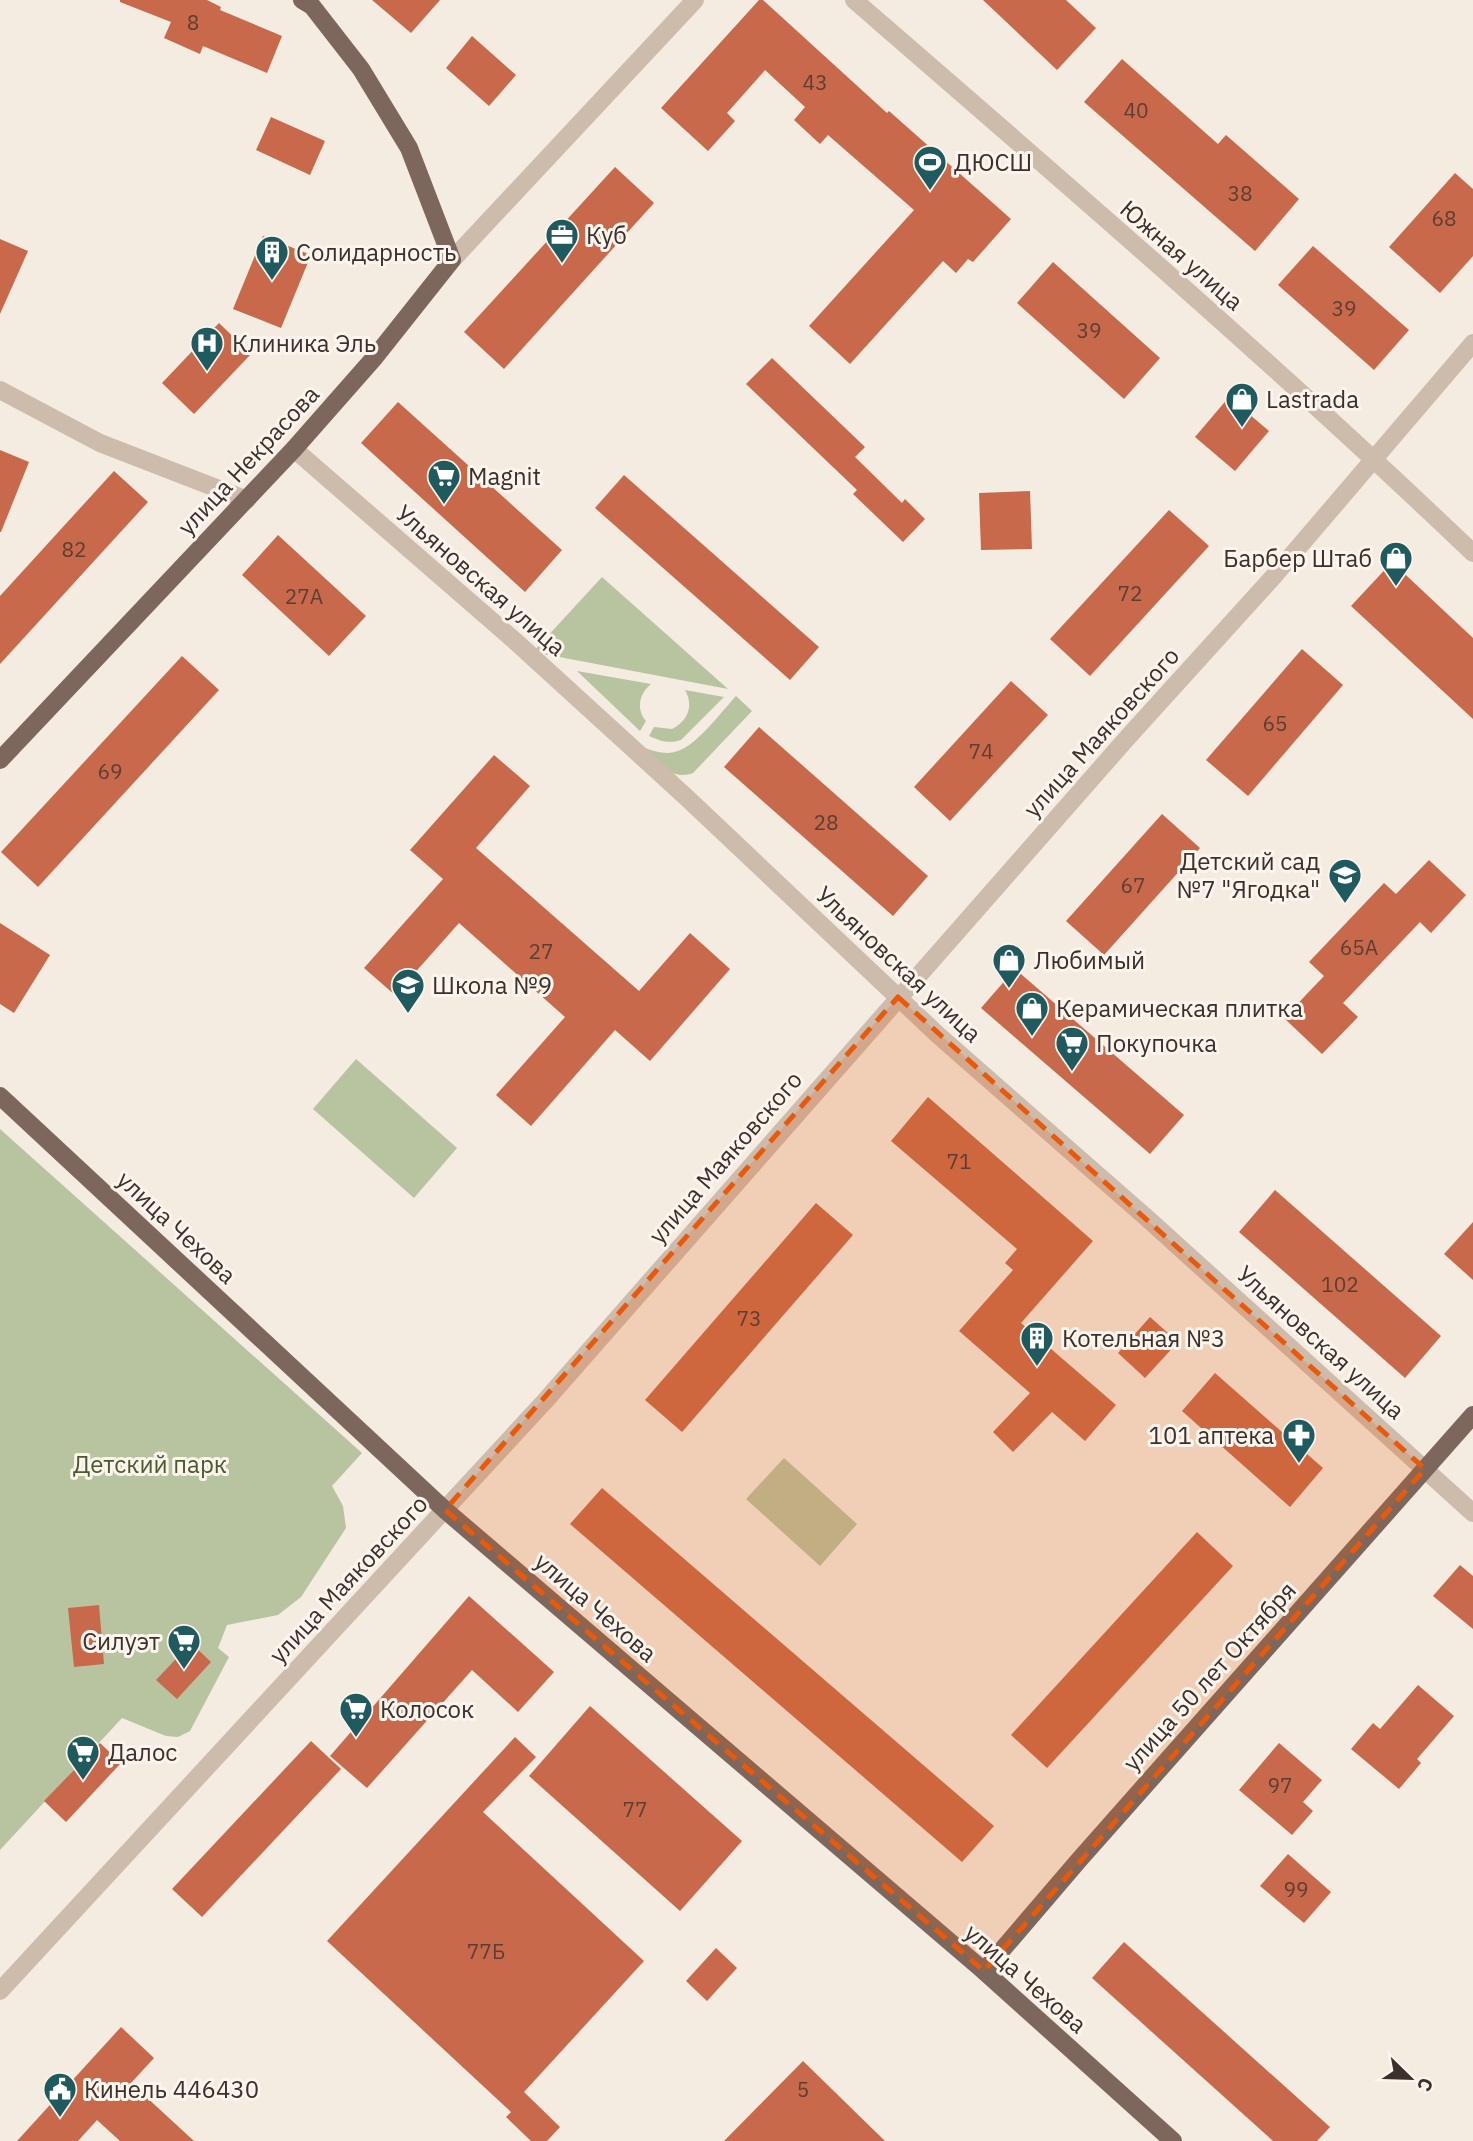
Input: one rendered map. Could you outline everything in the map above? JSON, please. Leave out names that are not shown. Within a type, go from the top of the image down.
[{"type":"main road","points":[[302,0],[312,6],[361,69],[409,148],[453,260]]},
{"type":"main road","name":"улица Некрасова","points":[[0,760],[294,449],[375,357],[453,260]]},
{"type":"main road","name":"улица Чехова","points":[[0,1096],[445,1510],[984,1971],[1173,2141]]},
{"type":"main road","name":"улица 50 лет Октября","points":[[984,1971],[1473,1415]]},
{"type":"street","name":"улица Некрасова","points":[[453,260],[695,0]]},
{"type":"street","name":"Южная улица","points":[[854,0],[1212,314],[1473,553]]},
{"type":"street","name":"улица Маяковского","points":[[0,1991],[545,1401],[898,997],[1274,576],[1473,343]]},
{"type":"street","points":[[0,390],[100,443],[247,500]]},
{"type":"street","name":"Ульяновская улица","points":[[294,449],[515,641],[898,997],[1473,1513]]},
{"type":"highlighted area","points":[[898,997],[1425,1469],[984,1971],[445,1510]]},
{"type":"green space","points":[[602,577],[728,689],[533,652]]},
{"type":"green space","points":[[577,671],[651,684],[640,702],[646,721],[640,731]]},
{"type":"green space","points":[[685,690],[724,697],[681,740],[672,742],[649,736],[654,727],[672,729],[686,717],[689,702]]},
{"type":"green space","points":[[736,696],[752,711],[693,773],[672,773],[645,748],[666,753],[685,748],[701,735]]},
{"type":"green space","points":[[356,1059],[457,1148],[414,1198],[313,1109]]},
{"type":"green space","name":"Детский парк","points":[[0,1129],[362,1453],[332,1486],[343,1506],[346,1528],[301,1597],[278,1615],[227,1625],[218,1648],[229,1657],[190,1731],[178,1737],[166,1736],[122,1718],[0,1850]]},
{"type":"green space","points":[[784,1458],[857,1524],[820,1566],[746,1499]]},
{"type":"building","points":[[120,0],[207,0],[221,7],[220,10],[282,36],[267,73],[203,46],[200,54],[164,38],[171,22]]},
{"type":"building","points":[[372,0],[440,0],[411,33]]},
{"type":"building","points":[[759,0],[763,0],[887,113],[889,111],[1011,219],[973,262],[968,259],[956,273],[943,261],[850,364],[809,326],[914,210],[828,135],[820,144],[794,120],[805,107],[765,70],[727,113],[735,121],[708,151],[661,108]]},
{"type":"building","points":[[983,0],[1066,0],[1096,28],[1057,70]]},
{"type":"building","points":[[472,36],[516,75],[489,106],[446,68]]},
{"type":"building","points":[[1122,59],[1218,144],[1226,135],[1299,199],[1255,251],[1084,102]]},
{"type":"building","points":[[271,117],[325,141],[310,175],[256,150]]},
{"type":"building","points":[[615,167],[654,203],[504,369],[464,332]]},
{"type":"building","points":[[1455,173],[1473,189],[1473,256],[1440,293],[1389,247]]},
{"type":"building","name":"Солидарность","points":[[263,236],[311,255],[281,328],[233,309]]},
{"type":"building","points":[[0,239],[28,251],[0,314]]},
{"type":"building","points":[[1313,246],[1409,330],[1374,370],[1278,285]]},
{"type":"building","points":[[1053,262],[1160,358],[1124,399],[1017,303]]},
{"type":"building","name":"Клиника Эль","points":[[219,323],[251,354],[194,414],[162,383]]},
{"type":"building","points":[[772,358],[865,447],[855,457],[902,503],[905,499],[925,519],[903,542],[853,494],[857,490],[746,384]]},
{"type":"building","points":[[1229,397],[1269,431],[1235,471],[1195,437]]},
{"type":"building","points":[[398,402],[562,550],[525,592],[361,443]]},
{"type":"building","points":[[0,450],[29,462],[1,532],[0,532]]},
{"type":"building","points":[[114,471],[148,502],[0,664],[0,596]]},
{"type":"building","points":[[624,475],[819,647],[790,680],[595,508]]},
{"type":"building","points":[[1030,491],[1032,549],[981,550],[979,493]]},
{"type":"building","points":[[1169,510],[1209,546],[1090,676],[1050,639]]},
{"type":"building","points":[[278,535],[366,616],[329,656],[242,575]]},
{"type":"building","points":[[1392,562],[1473,638],[1473,719],[1351,606]]},
{"type":"building","points":[[1302,649],[1343,685],[1248,796],[1206,760]]},
{"type":"building","points":[[182,656],[219,690],[38,887],[1,852]]},
{"type":"building","points":[[1011,681],[1048,715],[950,821],[914,787]]},
{"type":"building","points":[[759,727],[928,876],[893,916],[724,767]]},
{"type":"building","points":[[494,755],[530,786],[476,848],[639,991],[690,933],[730,969],[650,1061],[615,1030],[531,1126],[496,1095],[565,1017],[459,923],[395,995],[364,968],[443,879],[410,850]]},
{"type":"building","points":[[1162,814],[1200,848],[1104,955],[1066,921]]},
{"type":"building","points":[[1429,860],[1466,895],[1431,933],[1420,922],[1343,1003],[1358,1017],[1322,1054],[1284,1018],[1324,976],[1309,962],[1384,883],[1396,894]]},
{"type":"building","points":[[0,923],[50,955],[14,1013],[0,1004]]},
{"type":"building","points":[[1015,969],[1184,1115],[1150,1154],[981,1008]]},
{"type":"building","points":[[928,1097],[1093,1241],[1021,1323],[1116,1405],[1085,1441],[1052,1412],[1013,1452],[993,1432],[1030,1393],[959,1331],[1013,1270],[1005,1263],[1017,1249],[891,1141]]},
{"type":"building","points":[[1275,1190],[1441,1336],[1405,1378],[1239,1232]]},
{"type":"building","points":[[816,1203],[853,1235],[682,1432],[645,1400]]},
{"type":"building","points":[[1473,1222],[1473,1280],[1444,1254]]},
{"type":"building","points":[[1150,1317],[1178,1342],[1145,1378],[1118,1353]]},
{"type":"building","points":[[1215,1373],[1323,1468],[1290,1507],[1182,1411]]},
{"type":"building","points":[[602,1488],[994,1826],[962,1862],[570,1524]]},
{"type":"building","points":[[1197,1532],[1233,1566],[1047,1768],[1011,1735]]},
{"type":"building","points":[[1460,1565],[1473,1576],[1473,1629],[1433,1596]]},
{"type":"building","points":[[469,1596],[554,1672],[518,1712],[472,1670],[367,1788],[330,1756]]},
{"type":"building","points":[[99,1605],[104,1664],[74,1667],[68,1608]]},
{"type":"building","name":"Силуэт","points":[[191,1643],[211,1662],[177,1699],[156,1680]]},
{"type":"building","points":[[1418,1685],[1454,1716],[1417,1759],[1421,1763],[1399,1789],[1351,1749],[1373,1723],[1380,1729]]},
{"type":"building","points":[[590,1706],[742,1841],[680,1911],[529,1776]]},
{"type":"building","points":[[515,1737],[536,1757],[483,1812],[644,1961],[524,2092],[560,2127],[547,2141],[531,2141],[506,2117],[511,2112],[327,1941]]},
{"type":"building","points":[[311,1741],[341,1769],[202,1917],[172,1889]]},
{"type":"building","name":"Далос","points":[[100,1743],[121,1763],[66,1822],[44,1801]]},
{"type":"building","points":[[1279,1743],[1322,1780],[1303,1802],[1313,1811],[1292,1835],[1239,1790]]},
{"type":"building","points":[[1288,1854],[1331,1892],[1304,1923],[1260,1886]]},
{"type":"building","points":[[1124,1942],[1330,2127],[1317,2141],[1273,2141],[1092,1978]]},
{"type":"building","points":[[716,1948],[737,1968],[707,2001],[686,1981]]},
{"type":"building","points":[[121,2027],[154,2058],[131,2083],[194,2141],[120,2141],[97,2120],[78,2141],[17,2141]]},
{"type":"building","points":[[803,2061],[885,2141],[724,2141]]},
{"type":"place","name":"ДЮСШ","points":[[930,192]]},
{"type":"place","name":"Куб","points":[[562,265]]},
{"type":"place","name":"Солидарность","points":[[272,282]]},
{"type":"place","name":"Клиника Эль","points":[[207,373]]},
{"type":"place","name":"Lastrada","points":[[1242,429]]},
{"type":"place","name":"Magnit","points":[[444,506]]},
{"type":"place","name":"Барбер Штаб","points":[[1396,588]]},
{"type":"place","name":"Детский сад №7 \"Ягодка\"","points":[[1345,905]]},
{"type":"place","name":"Любимый","points":[[1009,990]]},
{"type":"place","name":"Школа №9","points":[[408,1015]]},
{"type":"place","name":"Керамическая плитка","points":[[1032,1038]]},
{"type":"place","name":"Покупочка","points":[[1072,1073]]},
{"type":"place","name":"Котельная №3","points":[[1037,1368]]},
{"type":"place","name":"101 аптека","points":[[1299,1465]]},
{"type":"place","name":"Силуэт","points":[[184,1671]]},
{"type":"place","name":"Колосок","points":[[356,1739]]},
{"type":"place","name":"Далос","points":[[83,1782]]},
{"type":"place","name":"Кинель 446430","points":[[60,2119]]}]
